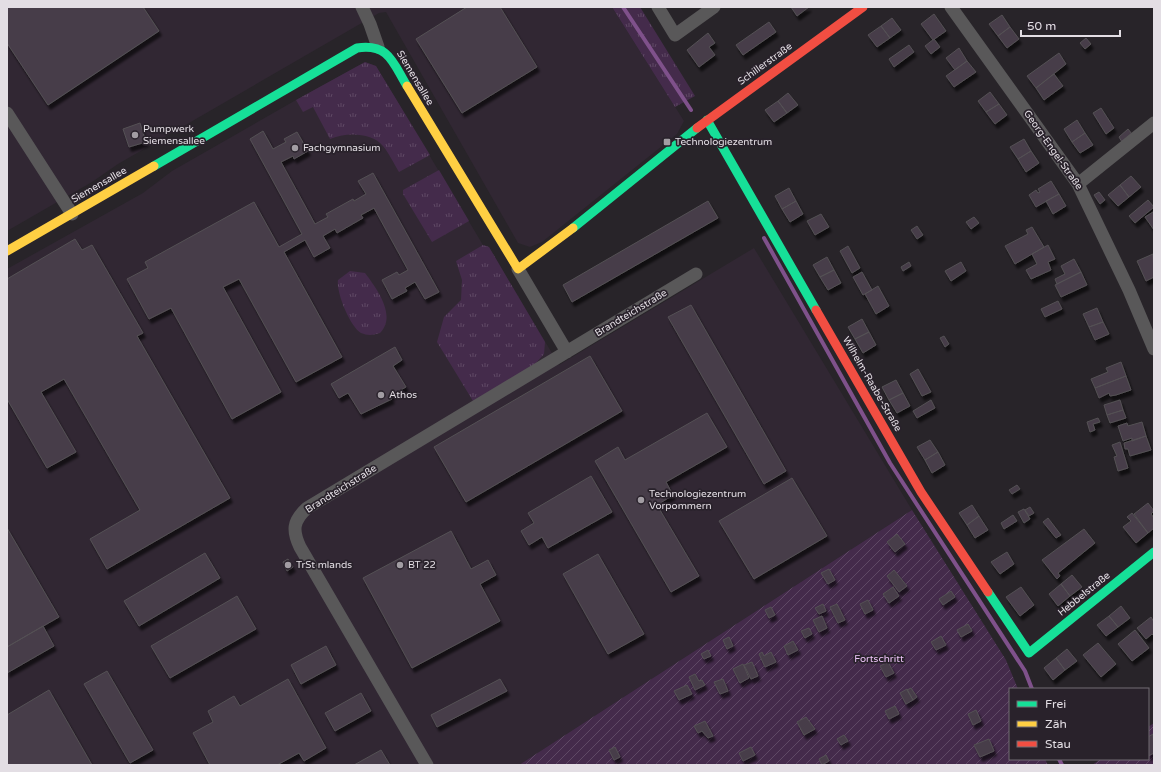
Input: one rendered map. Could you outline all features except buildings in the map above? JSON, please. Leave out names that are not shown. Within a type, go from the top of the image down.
[{"type":"street","points":[[362,7],[378,47]]},
{"type":"street","points":[[658,7],[675,35],[714,7]]},
{"type":"street","name":"Schillerstraße","points":[[518,269],[707,120],[863,7]]},
{"type":"street","name":"Georg-Engel-Straße","points":[[951,7],[1078,184],[1130,290],[1154,348]]},
{"type":"street","name":"Siemensallee","points":[[7,251],[357,48],[378,47],[384,50],[389,56],[518,269]]},
{"type":"street","points":[[7,113],[72,214]]},
{"type":"street","name":"Wilhelm-Raabe-Straße","points":[[707,120],[773,231],[921,492],[1029,653]]},
{"type":"street","points":[[1078,184],[1154,123]]},
{"type":"street","points":[[518,269],[567,352]]},
{"type":"street","name":"Brandteichstraße","points":[[427,765],[300,547],[296,539],[295,527],[298,517],[307,508],[696,274]]},
{"type":"street","name":"Hebbelstraße","points":[[1029,653],[1154,552]]},
{"type":"shaded area","points":[[7,7],[612,7],[684,121],[677,134],[542,242],[530,247],[518,243],[386,12],[379,13],[118,164],[92,182],[7,231]]},
{"type":"shaded area","points":[[365,62],[376,66],[483,245],[489,247],[559,365],[754,248],[912,510],[519,765],[7,765],[7,269],[143,193],[172,171]]},
{"type":"green space","points":[[612,7],[640,7],[695,96],[675,107]]},
{"type":"green space","points":[[365,62],[376,66],[430,155],[399,172],[383,146],[378,141],[365,136],[350,134],[330,139],[313,107],[303,112],[296,100]]},
{"type":"green space","points":[[439,170],[469,221],[432,242],[403,194],[403,190]]},
{"type":"green space","points":[[483,245],[489,247],[545,342],[544,354],[535,364],[473,401],[437,342],[444,317],[461,300],[462,280],[456,261]]},
{"type":"green space","points":[[350,271],[365,273],[380,295],[386,311],[387,319],[385,326],[380,333],[366,335],[361,333],[352,324],[348,317],[341,300],[338,280]]},
{"type":"green space","name":"Fortschritt","points":[[912,510],[1006,660],[1018,688],[1009,688],[1009,760],[1046,760],[1048,765],[519,765]]},
{"type":"green space","points":[[1154,723],[1154,765],[1092,765],[1100,760],[1149,760],[1149,726]]},
{"type":"waterway","points":[[623,7],[691,110]]},
{"type":"waterway","points":[[764,238],[890,463],[1025,671],[1032,688]]},
{"type":"waterway","points":[[1060,760],[1062,765]]},
{"type":"traffic: fast","points":[[154,166],[357,48],[368,47],[376,49],[389,56],[407,86]]},
{"type":"traffic: fast","points":[[707,120],[816,310]]},
{"type":"traffic: fast","points":[[573,228],[697,128]]},
{"type":"traffic: fast","points":[[988,592],[1029,653],[1154,552]]},
{"type":"traffic: slow","points":[[407,86],[518,269],[573,228]]},
{"type":"traffic: slow","points":[[7,251],[154,166]]},
{"type":"traffic: jam","points":[[697,128],[863,7]]},
{"type":"traffic: jam","points":[[816,310],[921,492],[988,592]]},
{"type":"place","name":"Pumpwerk Siemensallee","points":[[135,135]]},
{"type":"place","name":"Technologiezentrum","points":[[667,142]]},
{"type":"place","name":"Fachgymnasium","points":[[295,148]]},
{"type":"place","name":"Athos","points":[[381,395]]},
{"type":"place","name":"Technologiezentrum Vorpommern","points":[[641,500]]},
{"type":"place","name":"TrSt mlands","points":[[288,565]]},
{"type":"place","name":"BT 22","points":[[400,565]]}]
